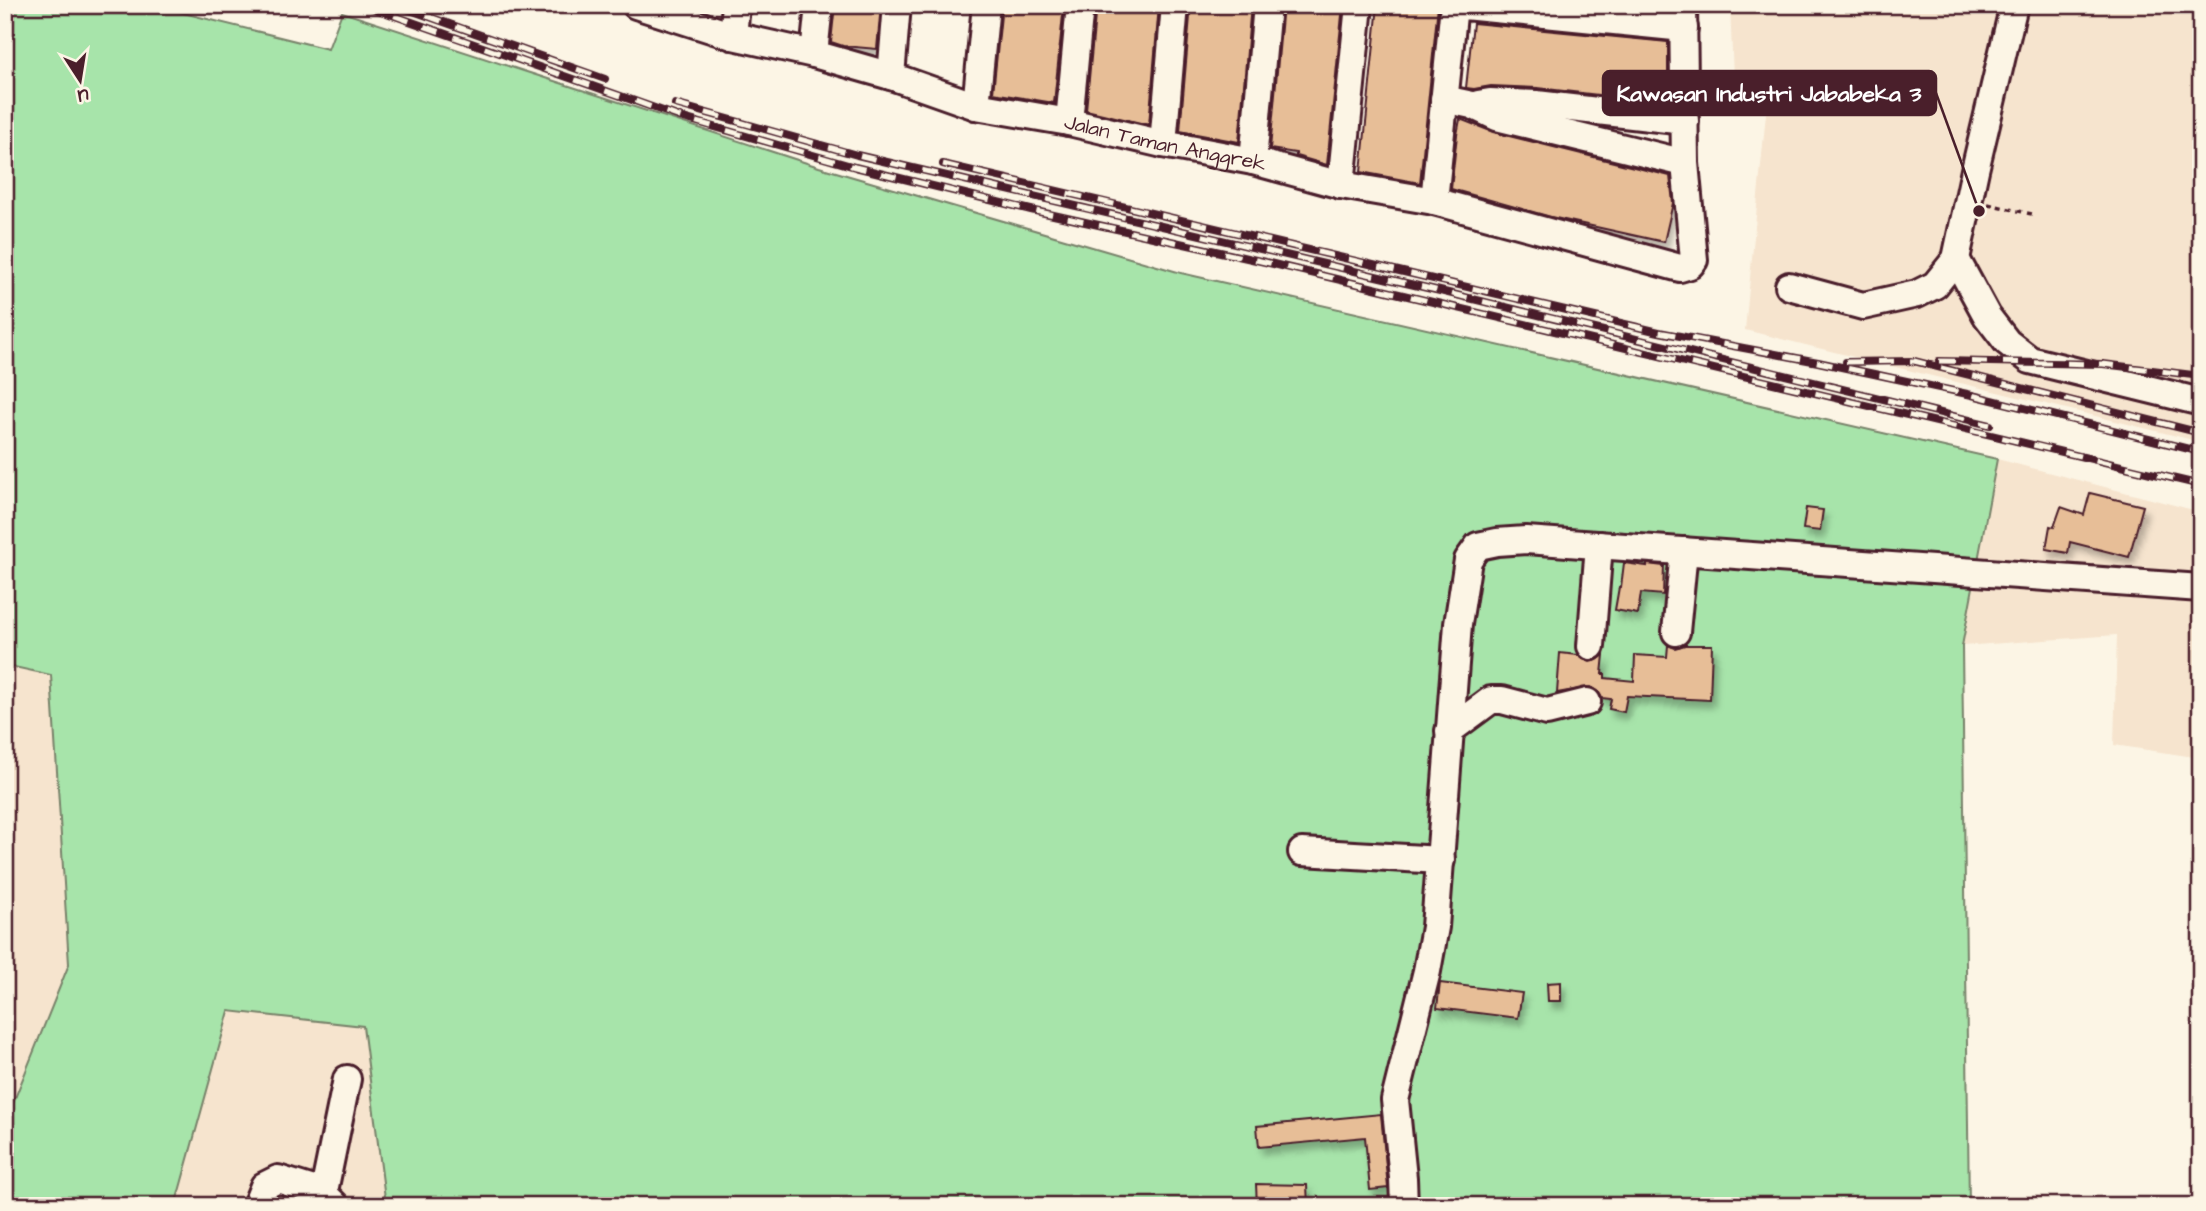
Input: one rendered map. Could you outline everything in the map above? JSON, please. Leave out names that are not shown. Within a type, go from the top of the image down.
[{"type":"street","points":[[733,36],[736,5]]},
{"type":"street","points":[[814,54],[818,5]]},
{"type":"street","points":[[891,76],[897,5]]},
{"type":"street","points":[[976,106],[986,5]]},
{"type":"street","points":[[1069,122],[1080,5]]},
{"type":"street","points":[[1163,144],[1175,5]]},
{"type":"street","points":[[1253,161],[1267,5]]},
{"type":"street","points":[[1341,185],[1359,5]]},
{"type":"street","points":[[1434,201],[1444,99],[1454,5],[1683,17],[1685,163],[1497,117],[1472,105],[1444,99]]},
{"type":"street","points":[[1789,286],[1863,306],[1896,300],[1935,285],[1956,259],[2014,5]]},
{"type":"street","name":"Jalan Taman Anggrek","points":[[648,7],[733,36],[814,54],[891,76],[976,106],[1069,122],[1253,161],[1341,185],[1434,201],[1680,268],[1690,265],[1694,260],[1685,163]]},
{"type":"street","points":[[1472,105],[1508,102],[1685,121]]},
{"type":"street","points":[[1956,259],[1987,316],[2007,342],[2031,360],[2201,402]]},
{"type":"street","points":[[1404,1206],[1395,1100],[1435,927],[1458,624],[1465,573],[1470,555],[1478,546],[1526,540],[2201,588]]},
{"type":"street","points":[[1591,646],[1599,545]]},
{"type":"street","points":[[1676,632],[1684,551]]},
{"type":"street","points":[[1449,731],[1491,700],[1502,700],[1547,712],[1587,702]]},
{"type":"street","points":[[1302,852],[1441,860]]},
{"type":"street","points":[[256,1206],[264,1186],[278,1179],[327,1202],[348,1079]]},
{"type":"path","points":[[1969,199],[2036,215]]},
{"type":"shaded area","points":[[1730,5],[2201,5],[2201,442],[1745,330],[1768,93],[1733,77]]},
{"type":"shaded area","points":[[1997,459],[2201,512],[2201,758],[2114,745],[2117,635],[1962,646]]},
{"type":"shaded area","points":[[5,665],[51,674],[69,964],[5,1123]]},
{"type":"shaded area","points":[[229,1011],[363,1026],[386,1206],[175,1206]]},
{"type":"shaded area","points":[[5,1194],[51,1206],[5,1206]]},
{"type":"green space","points":[[5,5],[151,5],[328,49],[342,12],[819,167],[1181,273],[1997,459],[1962,646],[1969,1206],[386,1206],[363,1026],[229,1011],[175,1206],[51,1206],[5,1194],[5,1123],[69,964],[51,675],[5,665]]},
{"type":"building","points":[[835,5],[881,5],[877,49],[843,46],[831,42]]},
{"type":"building","points":[[1002,5],[1064,5],[1054,103],[993,93]]},
{"type":"building","points":[[1096,5],[1159,5],[1149,125],[1086,110]]},
{"type":"building","points":[[1191,5],[1251,5],[1239,142],[1180,131]]},
{"type":"building","points":[[1283,5],[1343,5],[1327,165],[1296,156],[1296,153],[1270,149]]},
{"type":"building","points":[[1378,5],[1438,5],[1420,183],[1361,172]]},
{"type":"building","points":[[1615,5],[1667,5],[1667,10]]},
{"type":"building","points":[[1473,23],[1668,42],[1668,103],[1538,88],[1466,88]]},
{"type":"building","points":[[1460,119],[1493,132],[1670,176],[1673,203],[1664,242],[1551,217],[1451,189]]},
{"type":"building","points":[[2090,493],[2143,506],[2129,557],[2070,542],[2068,553],[2046,549],[2050,526],[2054,527],[2061,507],[2084,515]]},
{"type":"building","points":[[1806,508],[1823,510],[1820,531],[1803,529]]},
{"type":"building","points":[[1624,563],[1664,566],[1663,595],[1641,593],[1638,614],[1615,610]]},
{"type":"building","points":[[1668,645],[1675,648],[1685,645],[1712,645],[1710,700],[1627,696],[1624,712],[1609,709],[1611,699],[1602,698],[1598,691],[1591,687],[1557,693],[1560,653],[1578,655],[1590,662],[1604,655],[1602,674],[1605,674],[1605,678],[1634,681],[1635,655],[1667,657]]},
{"type":"building","points":[[1561,982],[1561,1001],[1548,1001],[1547,983]]},
{"type":"building","points":[[1440,983],[1522,993],[1518,1018],[1437,1008]]},
{"type":"building","points":[[1381,1114],[1388,1188],[1370,1190],[1365,1137],[1259,1147],[1257,1126]]},
{"type":"building","points":[[1256,1184],[1307,1185],[1308,1206],[1257,1206]]},
{"type":"railway","points":[[364,5],[680,117],[855,167],[2201,485]]},
{"type":"railway","points":[[396,5],[605,79]]},
{"type":"railway","points":[[675,104],[857,155],[1440,291],[1990,425]]},
{"type":"railway","points":[[943,164],[1659,332],[1972,395],[2201,452]]},
{"type":"railway","points":[[1846,362],[1914,361],[2201,433]]},
{"type":"railway","points":[[1939,361],[2103,364],[2201,376]]},
{"type":"place","name":"Kawasan Industri Jababeka 3","points":[[1979,211]]}]
